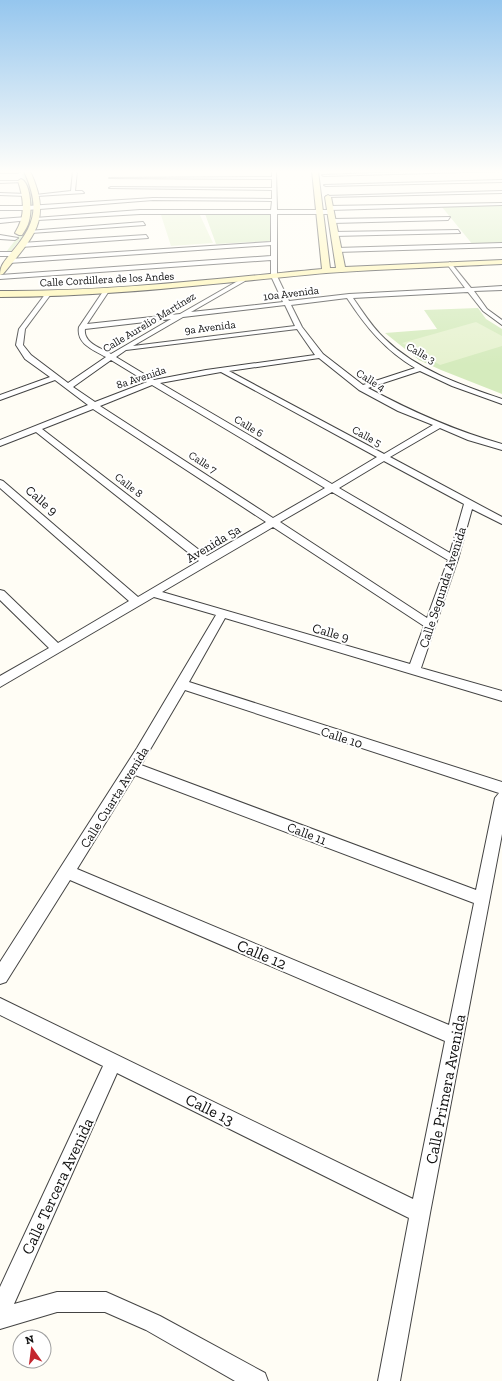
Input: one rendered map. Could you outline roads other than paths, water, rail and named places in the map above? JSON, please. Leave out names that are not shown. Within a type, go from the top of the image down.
[{"type":"street","points":[[1,255],[17,235]]},
{"type":"street","points":[[0,272],[28,235]]},
{"type":"street","points":[[274,235],[274,276]]},
{"type":"street","points":[[322,235],[326,271]]},
{"type":"street","points":[[334,235],[341,270]]},
{"type":"street","points":[[337,250],[436,235]]},
{"type":"street","points":[[470,235],[502,245]]},
{"type":"street","points":[[0,237],[15,238]]},
{"type":"street","points":[[21,245],[146,237],[149,251]]},
{"type":"street","points":[[9,261],[274,243]]},
{"type":"street","points":[[1,255],[14,254]]},
{"type":"street","points":[[0,277],[273,258]]},
{"type":"street","name":"Calle Cordillera de los Andes","points":[[0,294],[48,294],[179,287],[326,271],[502,262]]},
{"type":"street","points":[[450,264],[486,310],[502,323]]},
{"type":"street","name":"Calle 4","points":[[274,276],[299,327],[320,356],[362,388],[401,409],[439,425],[502,447]]},
{"type":"street","name":"Calle Aurelio Martínez","points":[[68,387],[123,349],[243,280]]},
{"type":"street","name":"10a Avenida","points":[[82,327],[349,296],[502,288]]},
{"type":"street","points":[[82,327],[106,291]]},
{"type":"street","name":"Calle 7","points":[[48,294],[22,328],[19,345],[28,358],[93,405],[430,625]]},
{"type":"street","name":"Calle 3","points":[[349,296],[382,340],[421,368],[481,395],[502,402]]},
{"type":"street","name":"Calle 6","points":[[82,327],[81,333],[85,342],[110,358],[453,559]]},
{"type":"street","name":"9a Avenida","points":[[123,349],[299,327]]},
{"type":"street","name":"8a Avenida","points":[[0,443],[153,382],[222,370],[320,356]]},
{"type":"street","points":[[362,388],[421,368]]},
{"type":"street","name":"Calle 5","points":[[222,370],[383,458],[502,520]]},
{"type":"street","points":[[0,398],[54,378]]},
{"type":"street","name":"Avenida 5a","points":[[0,682],[439,425]]},
{"type":"street","name":"Calle 8","points":[[36,428],[207,562]]},
{"type":"street","name":"Calle 9","points":[[0,483],[137,602]]},
{"type":"street","name":"Calle Segunda Avenida","points":[[414,670],[453,559],[470,504]]},
{"type":"street","name":"Calle 9","points":[[153,593],[502,696]]},
{"type":"street","points":[[0,594],[57,649]]},
{"type":"street","name":"Calle Cuarta Avenida","points":[[0,976],[133,768],[183,685],[222,614]]},
{"type":"street","name":"Calle 10","points":[[183,685],[502,788]]},
{"type":"street","name":"Calle 11","points":[[133,768],[482,899]]},
{"type":"street","name":"Calle Primera Avenida","points":[[389,1381],[420,1212],[456,1037],[502,798]]},
{"type":"street","name":"Calle 12","points":[[67,872],[456,1037]]},
{"type":"street","name":"Calle 13","points":[[0,1006],[420,1212]]},
{"type":"street","name":"Calle Tercera Avenida","points":[[0,1310],[114,1061]]},
{"type":"street","points":[[0,1318],[57,1302],[106,1302],[153,1323],[257,1381]]}]
